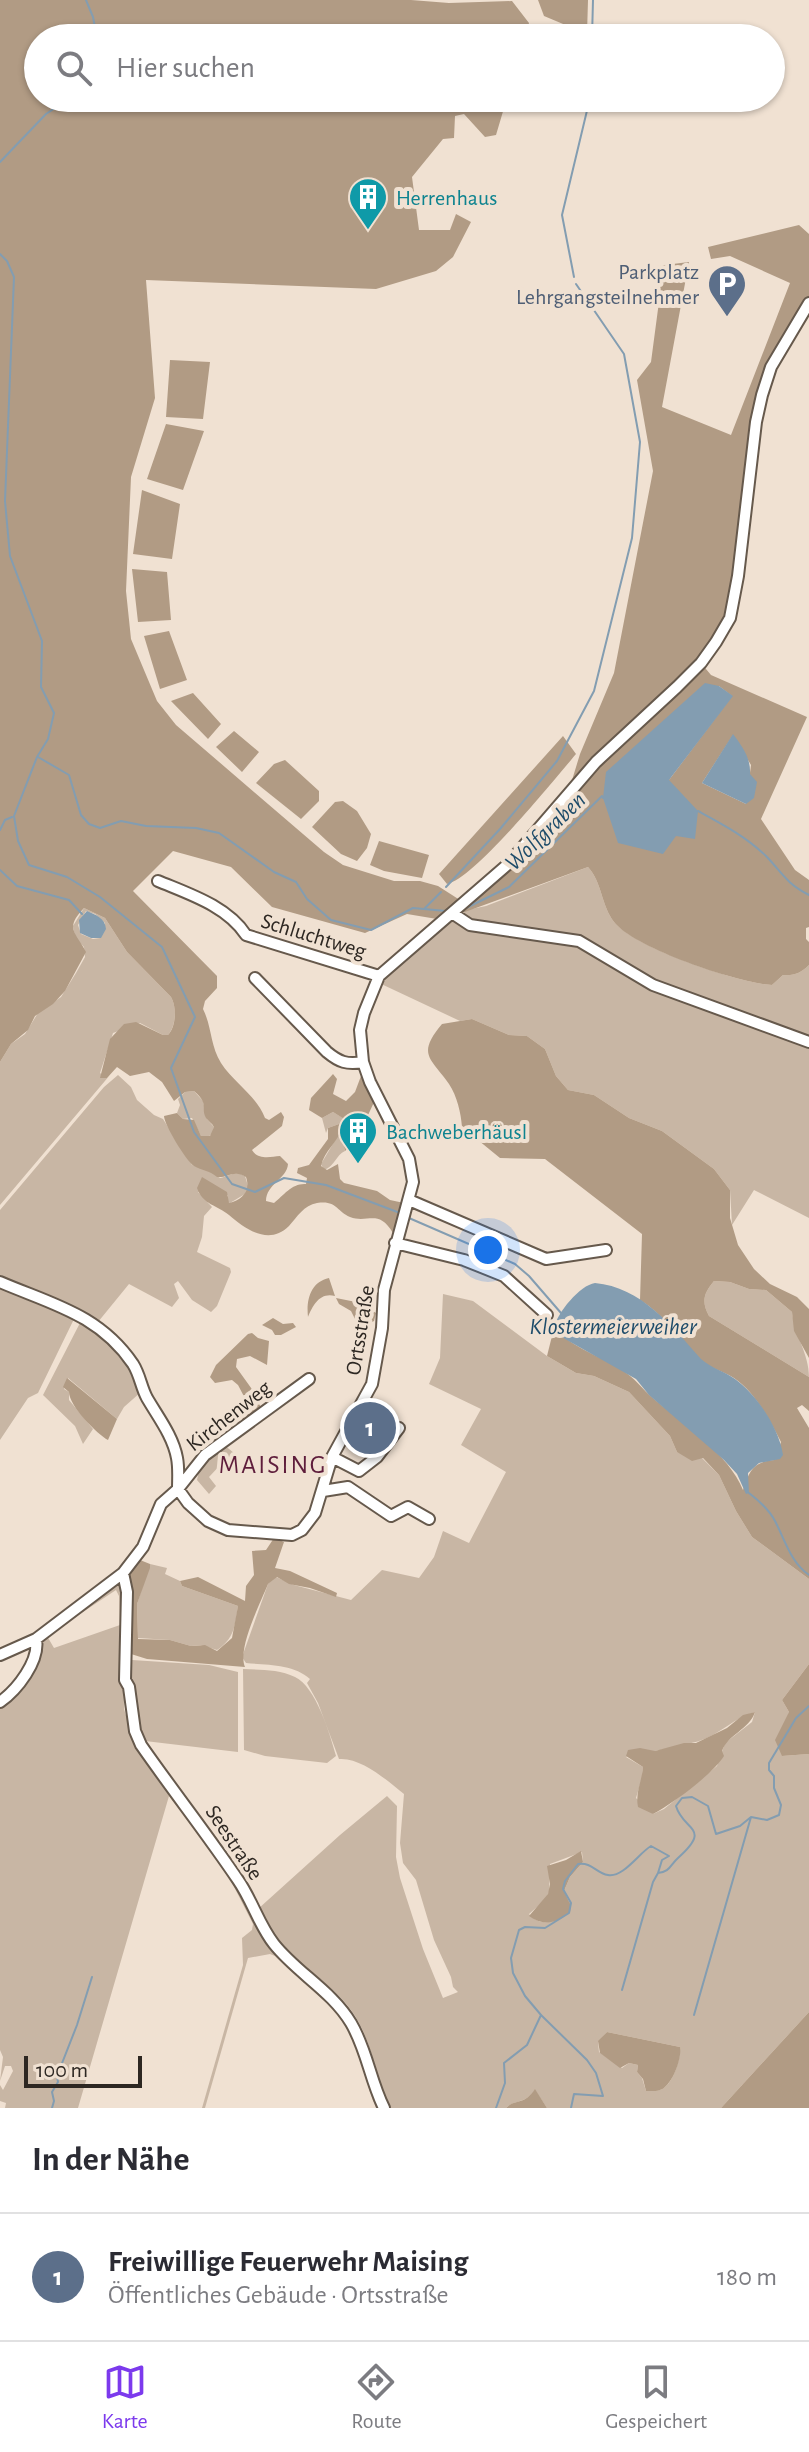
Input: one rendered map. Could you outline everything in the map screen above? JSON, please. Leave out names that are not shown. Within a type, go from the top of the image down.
[{"type":"street","points":[[379,976],[507,865],[596,762],[701,663],[716,642],[730,618],[738,576],[762,395],[771,367],[809,303]]},
{"type":"street","name":"Schluchtweg","points":[[158,881],[197,897],[236,920],[246,935],[379,976]]},
{"type":"street","points":[[452,913],[470,925],[579,941],[653,985],[809,1042]]},
{"type":"street","name":"Ortsstraße","points":[[178,1489],[208,1521],[228,1530],[286,1536],[300,1532],[315,1513],[332,1457],[372,1384],[382,1328],[384,1290],[413,1182],[409,1159],[363,1062],[360,1030],[379,976]]},
{"type":"street","points":[[255,978],[339,1062],[363,1062]]},
{"type":"street","points":[[408,1204],[546,1259],[606,1250]]},
{"type":"street","points":[[395,1243],[464,1260],[504,1276],[547,1315]]},
{"type":"street","points":[[0,1282],[51,1300],[80,1315],[118,1347],[132,1364],[173,1448],[177,1458],[178,1489],[161,1504],[143,1547],[123,1573],[36,1639],[0,1655]]},
{"type":"street","name":"Kirchenweg","points":[[178,1489],[212,1448],[309,1379]]},
{"type":"street","points":[[348,1487],[399,1428]]},
{"type":"street","points":[[332,1457],[359,1471]]},
{"type":"street","points":[[323,1491],[348,1487],[391,1516],[408,1507],[429,1519]]},
{"type":"street","name":"Seestraße","points":[[123,1573],[127,1592],[125,1680],[129,1687],[135,1731],[141,1745],[218,1849],[252,1902],[272,1942],[349,2019],[363,2046],[373,2085],[384,2108]]},
{"type":"street","points":[[0,1702],[20,1683],[28,1669],[37,1648],[36,1639]]},
{"type":"shaded area","points":[[0,0],[512,1],[529,24],[24,24],[24,112],[503,112],[496,135],[485,137],[464,114],[455,116],[454,138],[443,139],[412,177],[419,230],[450,230],[456,214],[471,222],[453,257],[436,271],[376,289],[146,280],[155,398],[131,477],[126,591],[131,639],[157,701],[176,725],[324,852],[343,865],[394,881],[420,881],[438,886],[463,902],[507,865],[569,790],[580,754],[614,673],[653,471],[637,380],[651,362],[660,294],[648,267],[689,262],[662,407],[731,435],[790,283],[730,256],[711,259],[708,247],[799,225],[809,234],[809,303],[762,395],[730,618],[701,663],[711,675],[807,717],[761,819],[795,870],[809,880],[806,939],[809,942],[809,965],[797,973],[783,975],[772,985],[712,971],[664,953],[642,943],[614,922],[588,867],[443,920],[407,914],[365,933],[272,907],[231,867],[173,851],[133,891],[217,976],[217,988],[205,1001],[203,1009],[217,1056],[265,1118],[269,1120],[281,1112],[284,1117],[282,1126],[252,1150],[261,1157],[280,1156],[288,1164],[284,1174],[269,1190],[266,1201],[274,1203],[292,1187],[306,1184],[307,1178],[297,1173],[298,1168],[309,1165],[328,1139],[328,1128],[339,1124],[342,1128],[340,1133],[321,1166],[327,1170],[338,1164],[340,1179],[344,1183],[377,1191],[390,1200],[404,1203],[393,1233],[388,1225],[378,1219],[356,1219],[324,1202],[308,1206],[281,1232],[265,1235],[250,1230],[203,1198],[197,1188],[202,1177],[227,1192],[229,1203],[244,1194],[247,1182],[242,1175],[217,1177],[194,1166],[171,1134],[164,1116],[177,1113],[183,1119],[194,1120],[201,1136],[210,1136],[214,1127],[206,1118],[199,1096],[194,1091],[185,1092],[174,1101],[162,1082],[149,1072],[130,1076],[117,1067],[107,1078],[100,1078],[110,1039],[124,1024],[136,1022],[168,1035],[173,1027],[175,1011],[171,997],[127,952],[105,918],[84,908],[78,915],[73,926],[86,952],[65,991],[35,1016],[28,1030],[11,1044],[0,1062]],"holes":[[[719,686],[732,696],[669,780]],[[733,735],[751,765],[746,804],[702,783]]]},
{"type":"shaded area","points":[[538,0],[588,0],[587,24],[563,24],[544,16]]},
{"type":"shaded area","points":[[170,360],[210,362],[203,419],[166,417]]},
{"type":"shaded area","points":[[166,424],[204,431],[183,490],[147,479]]},
{"type":"shaded area","points":[[142,490],[180,504],[172,559],[133,554]]},
{"type":"shaded area","points":[[132,569],[167,572],[171,620],[138,622]]},
{"type":"shaded area","points":[[169,631],[187,680],[160,689],[144,636]]},
{"type":"shaded area","points":[[193,693],[221,724],[208,739],[171,701]]},
{"type":"shaded area","points":[[234,731],[259,752],[242,772],[216,747]]},
{"type":"shaded area","points":[[563,736],[576,754],[494,848],[459,878],[447,884],[439,874]]},
{"type":"shaded area","points":[[285,760],[319,791],[319,801],[301,819],[256,783],[274,764]]},
{"type":"shaded area","points":[[343,801],[357,811],[371,834],[367,848],[357,861],[341,854],[312,827],[335,802]]},
{"type":"shaded area","points":[[379,841],[429,855],[422,878],[384,871],[370,865]]},
{"type":"shaded area","points":[[588,867],[614,922],[625,932],[664,952],[712,971],[772,985],[783,975],[797,973],[809,965],[809,1218],[754,1190],[732,1225],[730,1190],[714,1169],[662,1131],[629,1118],[594,1095],[568,1090],[556,1076],[545,1049],[527,1036],[509,1035],[472,1019],[460,1021],[377,982],[452,913],[486,906]]},
{"type":"shaded area","points":[[84,908],[105,918],[127,952],[171,997],[174,1022],[168,1035],[140,1023],[113,1033],[100,1073],[107,1078],[110,1075],[0,1205],[0,1062],[11,1044],[25,1034],[38,1013],[61,997],[85,957],[84,947],[75,937],[73,926]],"holes":[[[86,911],[105,923],[100,938],[93,939],[81,934],[78,925]]]},
{"type":"shaded area","points":[[472,1019],[509,1035],[527,1036],[545,1049],[556,1076],[568,1090],[594,1095],[629,1118],[662,1131],[714,1169],[730,1190],[730,1218],[738,1245],[754,1269],[770,1284],[797,1297],[809,1309],[809,1358],[794,1331],[792,1312],[766,1290],[714,1281],[705,1297],[709,1316],[809,1377],[809,1411],[802,1405],[797,1408],[809,1428],[809,1579],[752,1537],[719,1475],[703,1458],[692,1461],[677,1452],[670,1436],[629,1392],[594,1376],[576,1373],[547,1356],[554,1328],[578,1347],[627,1373],[716,1452],[743,1490],[753,1468],[762,1462],[775,1460],[781,1442],[755,1398],[734,1378],[701,1360],[665,1320],[640,1300],[642,1234],[545,1159],[500,1158],[462,1127],[454,1094],[432,1062],[428,1050],[442,1024]]},
{"type":"shaded area","points":[[333,1074],[337,1079],[333,1094],[346,1101],[355,1092],[361,1076],[366,1078],[375,1100],[357,1139],[345,1151],[342,1138],[350,1127],[349,1122],[333,1112],[322,1118],[309,1110],[311,1098]]},
{"type":"shaded area","points":[[118,1075],[131,1087],[137,1100],[163,1119],[192,1165],[207,1169],[220,1178],[235,1173],[245,1176],[248,1186],[245,1194],[230,1203],[227,1202],[228,1195],[198,1192],[212,1207],[204,1216],[197,1252],[230,1268],[231,1272],[217,1306],[211,1312],[192,1300],[178,1281],[174,1284],[179,1298],[172,1307],[129,1284],[98,1322],[56,1299],[0,1278],[0,1210],[104,1087]]},
{"type":"shaded area","points":[[194,1091],[203,1101],[207,1119],[214,1127],[207,1138],[201,1136],[192,1118],[183,1119],[177,1113],[180,1105],[178,1099],[185,1092]]},
{"type":"shaded area","points":[[333,1112],[348,1121],[350,1127],[342,1138],[345,1151],[324,1170],[321,1164],[334,1142],[339,1124],[328,1128],[326,1133],[322,1118]]},
{"type":"shaded area","points":[[329,1278],[335,1296],[321,1298],[308,1317],[311,1292],[318,1283]]},
{"type":"shaded area","points":[[714,1281],[766,1290],[792,1312],[809,1377],[709,1316],[705,1297]]},
{"type":"shaded area","points":[[0,1284],[74,1319],[38,1393],[28,1398],[0,1440]]},
{"type":"shaded area","points":[[443,1294],[473,1301],[547,1356],[576,1373],[594,1376],[629,1392],[670,1436],[677,1452],[702,1458],[719,1475],[752,1537],[809,1579],[809,1664],[782,1700],[789,1712],[782,1756],[809,1754],[809,2012],[721,2108],[547,2108],[535,2090],[506,2108],[391,2108],[364,2033],[351,2010],[283,1946],[258,1909],[387,1796],[397,1806],[396,1857],[423,1949],[443,1998],[458,1992],[453,1987],[434,1940],[416,1880],[403,1863],[400,1843],[404,1794],[365,1766],[339,1759],[307,1683],[310,1679],[288,1668],[246,1663],[242,1657],[268,1584],[276,1577],[351,1600],[382,1570],[419,1578],[434,1557],[443,1531],[469,1543],[506,1472],[461,1445],[481,1409],[429,1384],[440,1358]],"holes":[[[755,1712],[752,1722],[725,1743],[717,1766],[664,1809],[653,1814],[636,1798],[643,1767],[626,1757],[638,1751],[655,1751],[699,1741]],[[582,1852],[583,1862],[570,1877],[564,1891],[569,1902],[569,1913],[554,1921],[543,1922],[529,1914],[546,1899],[549,1892],[550,1864]],[[607,2032],[680,2047],[679,2058],[669,2083],[659,2090],[646,2091],[637,2072],[638,2065],[629,2063],[622,2068],[599,2052],[598,2042]]]},
{"type":"shaded area","points":[[336,1298],[361,1303],[376,1313],[374,1321],[370,1323],[355,1319],[351,1311],[339,1304]]},
{"type":"shaded area","points":[[273,1318],[283,1324],[293,1323],[296,1327],[275,1335],[262,1325]]},
{"type":"shaded area","points":[[81,1321],[126,1359],[141,1392],[124,1407],[117,1419],[68,1378],[64,1389],[69,1392],[69,1400],[93,1429],[83,1444],[75,1426],[43,1395]]},
{"type":"shaded area","points":[[252,1333],[269,1341],[267,1365],[250,1356],[237,1359],[236,1367],[254,1392],[262,1410],[238,1425],[249,1406],[238,1385],[232,1380],[215,1383],[210,1377],[216,1365]]},
{"type":"shaded area","points":[[67,1378],[117,1419],[108,1440],[78,1412],[69,1392],[63,1387]]},
{"type":"shaded area","points":[[223,1444],[240,1458],[235,1470],[224,1461],[209,1477],[216,1486],[209,1494],[197,1480],[200,1466]]},
{"type":"shaded area","points":[[274,1538],[284,1542],[275,1568],[290,1571],[337,1593],[336,1597],[289,1584],[277,1577],[268,1584],[250,1626],[244,1649],[245,1667],[147,1659],[131,1654],[125,1576],[140,1560],[150,1564],[150,1568],[137,1604],[138,1639],[205,1645],[217,1651],[232,1638],[238,1606],[182,1586],[180,1581],[198,1577],[245,1601],[246,1586],[254,1575],[252,1551],[266,1550]]},
{"type":"shaded area","points":[[150,1564],[167,1568],[165,1574],[180,1581],[182,1586],[238,1606],[233,1631],[223,1646],[217,1650],[170,1640],[138,1638],[137,1604]]},
{"type":"shaded area","points":[[119,1580],[123,1582],[124,1709],[135,1745],[237,1887],[261,1931],[347,2022],[381,2108],[376,2108],[356,2045],[345,2025],[317,1993],[270,1954],[248,1958],[205,2108],[202,2108],[243,1965],[242,1938],[252,1930],[253,1924],[230,1879],[169,1796],[78,2108],[5,2108],[6,2103],[0,2101],[0,2085],[3,2090],[13,2071],[11,2066],[5,2066],[0,2081],[3,2057],[0,2050],[0,1705],[45,1636]],"holes":[[[116,1590],[120,1625],[54,1648],[47,1636]]]},
{"type":"shaded area","points":[[132,1660],[209,1665],[238,1672],[238,1752],[145,1741],[132,1701]]},
{"type":"shaded area","points":[[809,1664],[809,1754],[782,1756],[775,1740],[789,1712],[782,1700]]},
{"type":"shaded area","points":[[243,1669],[283,1673],[303,1682],[321,1712],[336,1756],[327,1763],[265,1756],[244,1750]]},
{"type":"shaded area","points":[[755,1712],[725,1745],[722,1751],[724,1756],[711,1772],[653,1814],[638,1807],[643,1767],[626,1756],[628,1750],[640,1748],[655,1751],[696,1743],[727,1728],[743,1715]]},
{"type":"shaded area","points":[[581,1851],[583,1862],[570,1877],[564,1891],[571,1906],[570,1912],[550,1922],[529,1916],[548,1894],[547,1866]]},
{"type":"shaded area","points":[[809,2012],[809,2108],[721,2108]]},
{"type":"shaded area","points":[[607,2032],[680,2047],[679,2062],[669,2083],[659,2090],[646,2091],[643,2079],[637,2072],[638,2065],[629,2063],[620,2068],[600,2053],[598,2041]]},
{"type":"shaded area","points":[[535,2089],[547,2108],[506,2108],[524,2100]]},
{"type":"water","points":[[705,683],[719,686],[733,696],[669,780],[698,811],[695,839],[676,836],[663,854],[618,843],[603,798],[606,772]]},
{"type":"water","points":[[733,734],[747,757],[750,774],[757,782],[754,798],[746,804],[702,783]]},
{"type":"water","points":[[87,911],[104,922],[106,929],[101,938],[80,933],[79,920]]},
{"type":"water","name":"Klostermeierweiher","points":[[595,1283],[612,1286],[641,1300],[667,1322],[701,1359],[735,1379],[759,1403],[772,1423],[783,1455],[780,1459],[759,1463],[748,1473],[749,1493],[746,1494],[737,1474],[724,1460],[649,1395],[636,1379],[565,1339],[554,1328],[570,1301]]},
{"type":"waterway","points":[[86,0],[94,24]]},
{"type":"waterway","points":[[592,24],[593,0]]},
{"type":"waterway","points":[[0,162],[49,112]]},
{"type":"waterway","points":[[574,277],[562,215],[587,112]]},
{"type":"waterway","points":[[0,254],[14,277],[5,501],[10,556],[42,641],[41,687],[54,713],[48,739],[37,757],[14,816],[18,841],[29,865],[67,877],[100,897],[162,947],[195,1017],[171,1068],[194,1132],[232,1184],[255,1192],[284,1178],[326,1185],[400,1213]]},
{"type":"waterway","points":[[446,887],[557,761],[594,691],[632,538],[640,442],[624,354],[576,284]]},
{"type":"waterway","points":[[38,757],[69,775],[81,815],[89,824],[100,828],[121,821],[219,833],[274,872],[296,882],[307,899],[331,920],[371,930],[413,908],[446,911]]},
{"type":"waterway","name":"Wolfgraben","points":[[466,908],[509,887],[603,798]]},
{"type":"waterway","points":[[698,811],[751,843],[790,882],[809,895]]},
{"type":"waterway","points":[[0,830],[5,820],[12,817]]},
{"type":"waterway","points":[[0,870],[17,886],[69,900],[82,914]]},
{"type":"waterway","points":[[425,908],[441,892]]},
{"type":"waterway","points":[[409,1218],[515,1264],[561,1313]]},
{"type":"waterway","points":[[749,1493],[770,1513],[793,1558],[809,1575]]},
{"type":"waterway","points":[[571,2108],[574,2094],[603,2096],[596,2073],[587,2060],[541,2015],[525,1996],[513,1973],[511,1958],[519,1930],[525,1927],[545,1928],[569,1913],[571,1903],[563,1889],[565,1881],[578,1864],[614,1875],[651,1846],[669,1856],[662,1860],[658,1873],[667,1870],[688,1848],[695,1835],[676,1806],[682,1798],[692,1797],[708,1806],[716,1834],[740,1826],[751,1817],[767,1820],[779,1815],[781,1805],[769,1763],[796,1718],[809,1706]]},
{"type":"waterway","points":[[694,2015],[751,1817]]},
{"type":"waterway","points":[[622,1990],[658,1873]]},
{"type":"waterway","points":[[52,2108],[52,2092],[92,1977]]},
{"type":"waterway","points":[[496,2108],[505,2083],[504,2063],[527,2045],[541,2015]]},
{"type":"place","name":"Herrenhaus","points":[[368,231]]},
{"type":"place","name":"Parkplatz Lehrgangsteilnehmer","points":[[727,318]]},
{"type":"place","name":"Bachweberhäusl","points":[[358,1165]]},
{"type":"place","name":"Freiwillige Feuerwehr Maising","points":[[370,1428]]},
{"type":"district","name":"MAISING","points":[[273,1464]]}]
